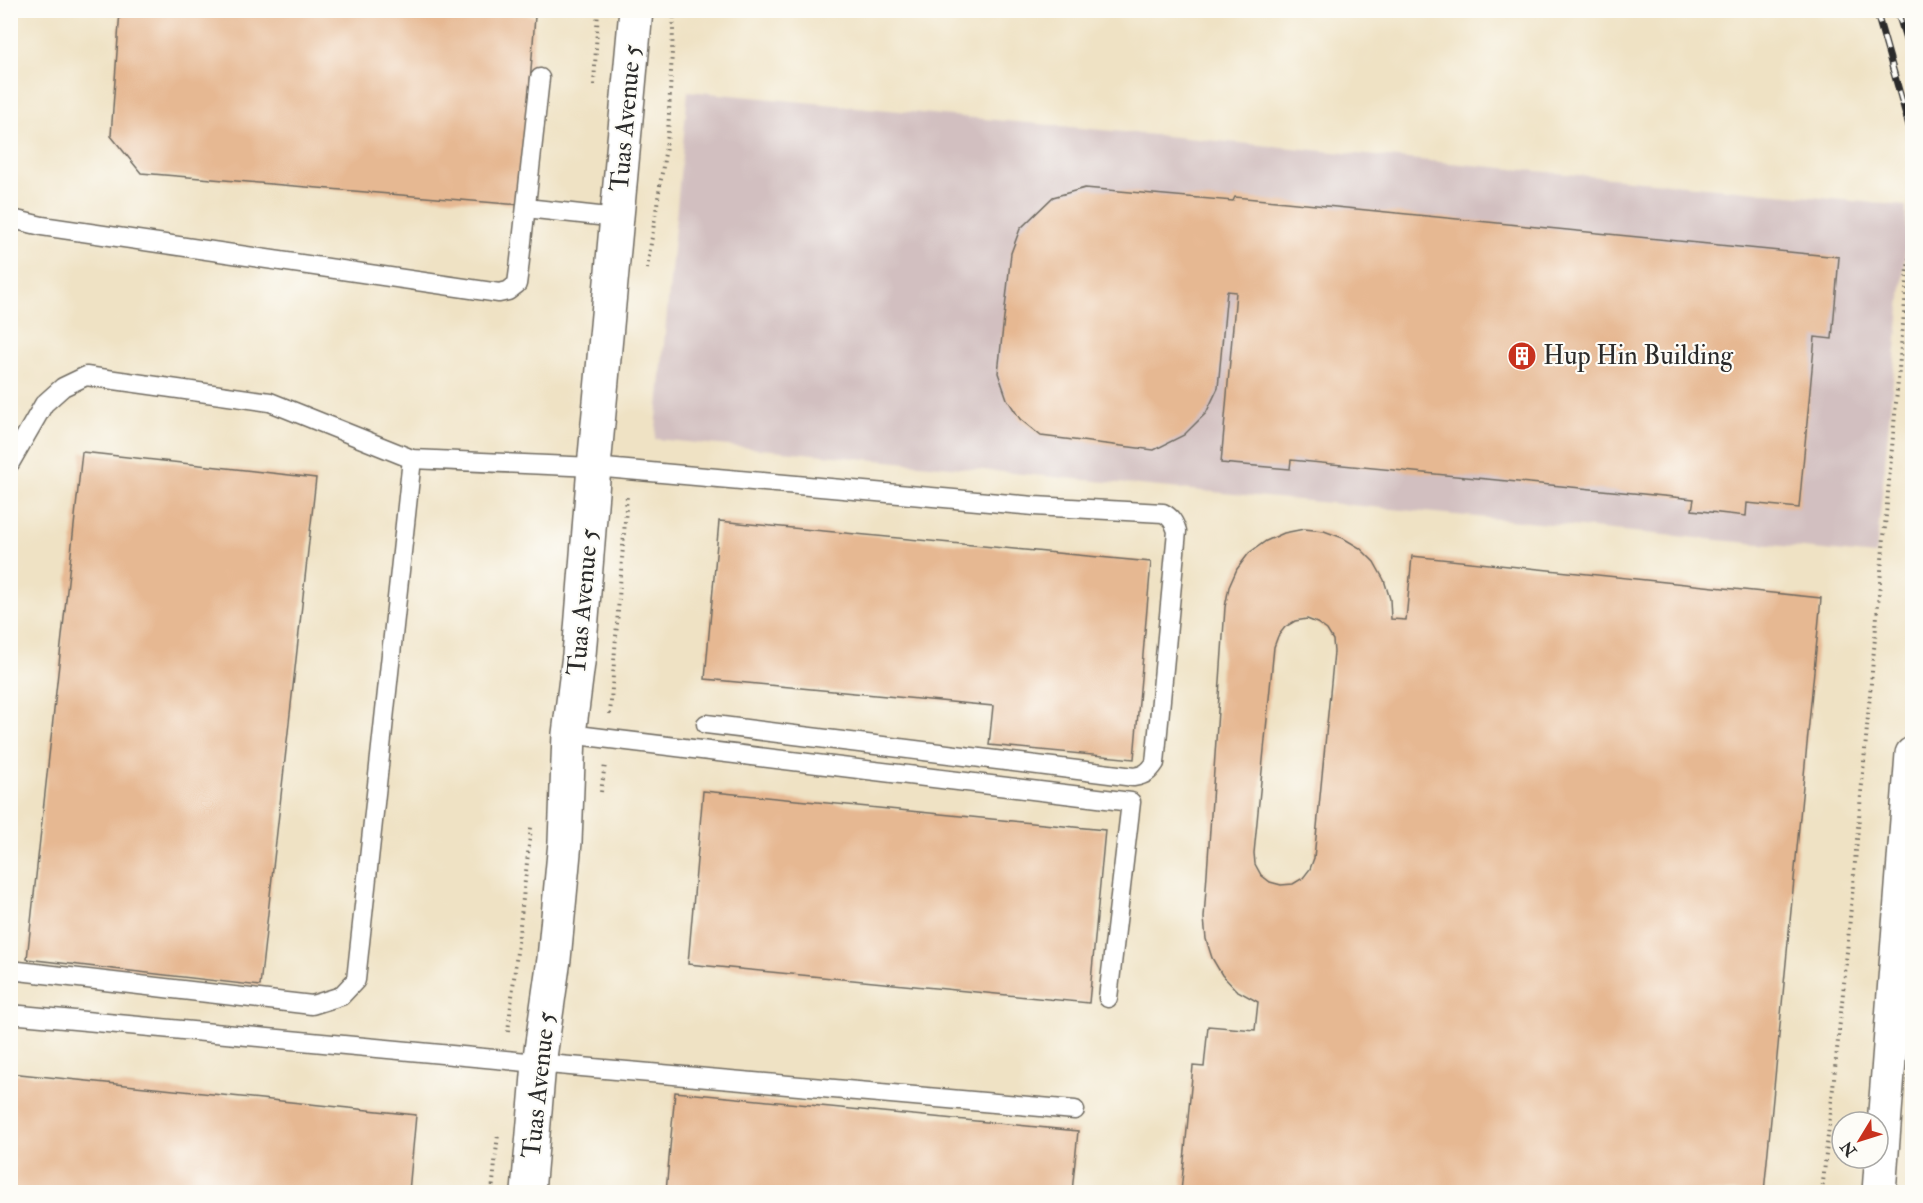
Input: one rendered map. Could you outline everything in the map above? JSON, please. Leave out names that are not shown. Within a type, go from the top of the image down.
[{"type":"street","name":"Tuas Avenue 5","points":[[528,1192],[539,1064],[554,958],[564,854],[569,734],[579,655],[636,10]]},
{"type":"street","points":[[1879,1192],[1912,754]]},
{"type":"lane","points":[[10,216],[12,219],[42,226],[499,293],[508,291],[517,284],[540,78]]},
{"type":"lane","points":[[526,208],[617,218]]},
{"type":"lane","points":[[10,463],[44,404],[63,387],[86,376],[270,402],[412,459],[594,467],[1034,506],[1163,513],[1170,516],[1178,531],[1155,763],[1144,776],[1134,777],[706,724]]},
{"type":"lane","points":[[10,970],[312,1005],[341,996],[356,980],[412,459]]},
{"type":"lane","points":[[569,734],[1131,802],[1108,998]]},
{"type":"lane","points":[[10,1014],[539,1064],[1075,1110]]},
{"type":"path","points":[[647,270],[668,134],[674,10]]},
{"type":"path","points":[[1822,1192],[1845,974],[1910,246],[1912,128]]},
{"type":"shaded area","points":[[688,91],[1906,206],[1906,246],[1876,555],[655,439]]},
{"type":"building","points":[[120,10],[472,10],[535,16],[521,205],[141,173],[111,136]]},
{"type":"building","name":"Hup Hin Building","points":[[1085,188],[1233,201],[1235,197],[1839,257],[1832,339],[1815,337],[1799,508],[1747,503],[1746,516],[1692,510],[1694,499],[1291,460],[1290,469],[1221,463],[1236,292],[1227,291],[1218,388],[1206,413],[1184,435],[1154,450],[1041,436],[1020,419],[1007,399],[998,373],[1011,253],[1020,229],[1053,197]]},
{"type":"building","points":[[82,452],[316,478],[260,986],[27,959]]},
{"type":"building","points":[[719,521],[1151,562],[1134,759],[989,745],[993,706],[705,679]]},
{"type":"building","points":[[1304,529],[1324,531],[1360,548],[1374,562],[1384,580],[1390,599],[1391,619],[1406,620],[1412,556],[1821,598],[1764,1192],[1181,1192],[1193,1066],[1204,1067],[1208,1026],[1255,1030],[1258,1002],[1236,990],[1222,975],[1212,958],[1206,939],[1204,918],[1225,607],[1229,587],[1237,569],[1249,553],[1266,541],[1284,533]],"holes":[[[1307,619],[1327,630],[1333,640],[1334,652],[1314,858],[1303,878],[1293,884],[1281,885],[1270,882],[1261,875],[1255,864],[1254,853],[1274,647],[1285,627],[1295,621]]]},
{"type":"building","points":[[703,791],[1105,830],[1089,1003],[688,964]]},
{"type":"building","points":[[10,1073],[416,1115],[409,1192],[10,1192]]},
{"type":"building","points":[[675,1092],[1078,1131],[1072,1192],[666,1192]]},
{"type":"railway","points":[[1876,10],[1912,136]]},
{"type":"railway","points":[[1897,10],[1912,58]]},
{"type":"railway","points":[[1912,1182],[1912,1192]]},
{"type":"place","name":"Hup Hin Building","points":[[1522,356]]}]
